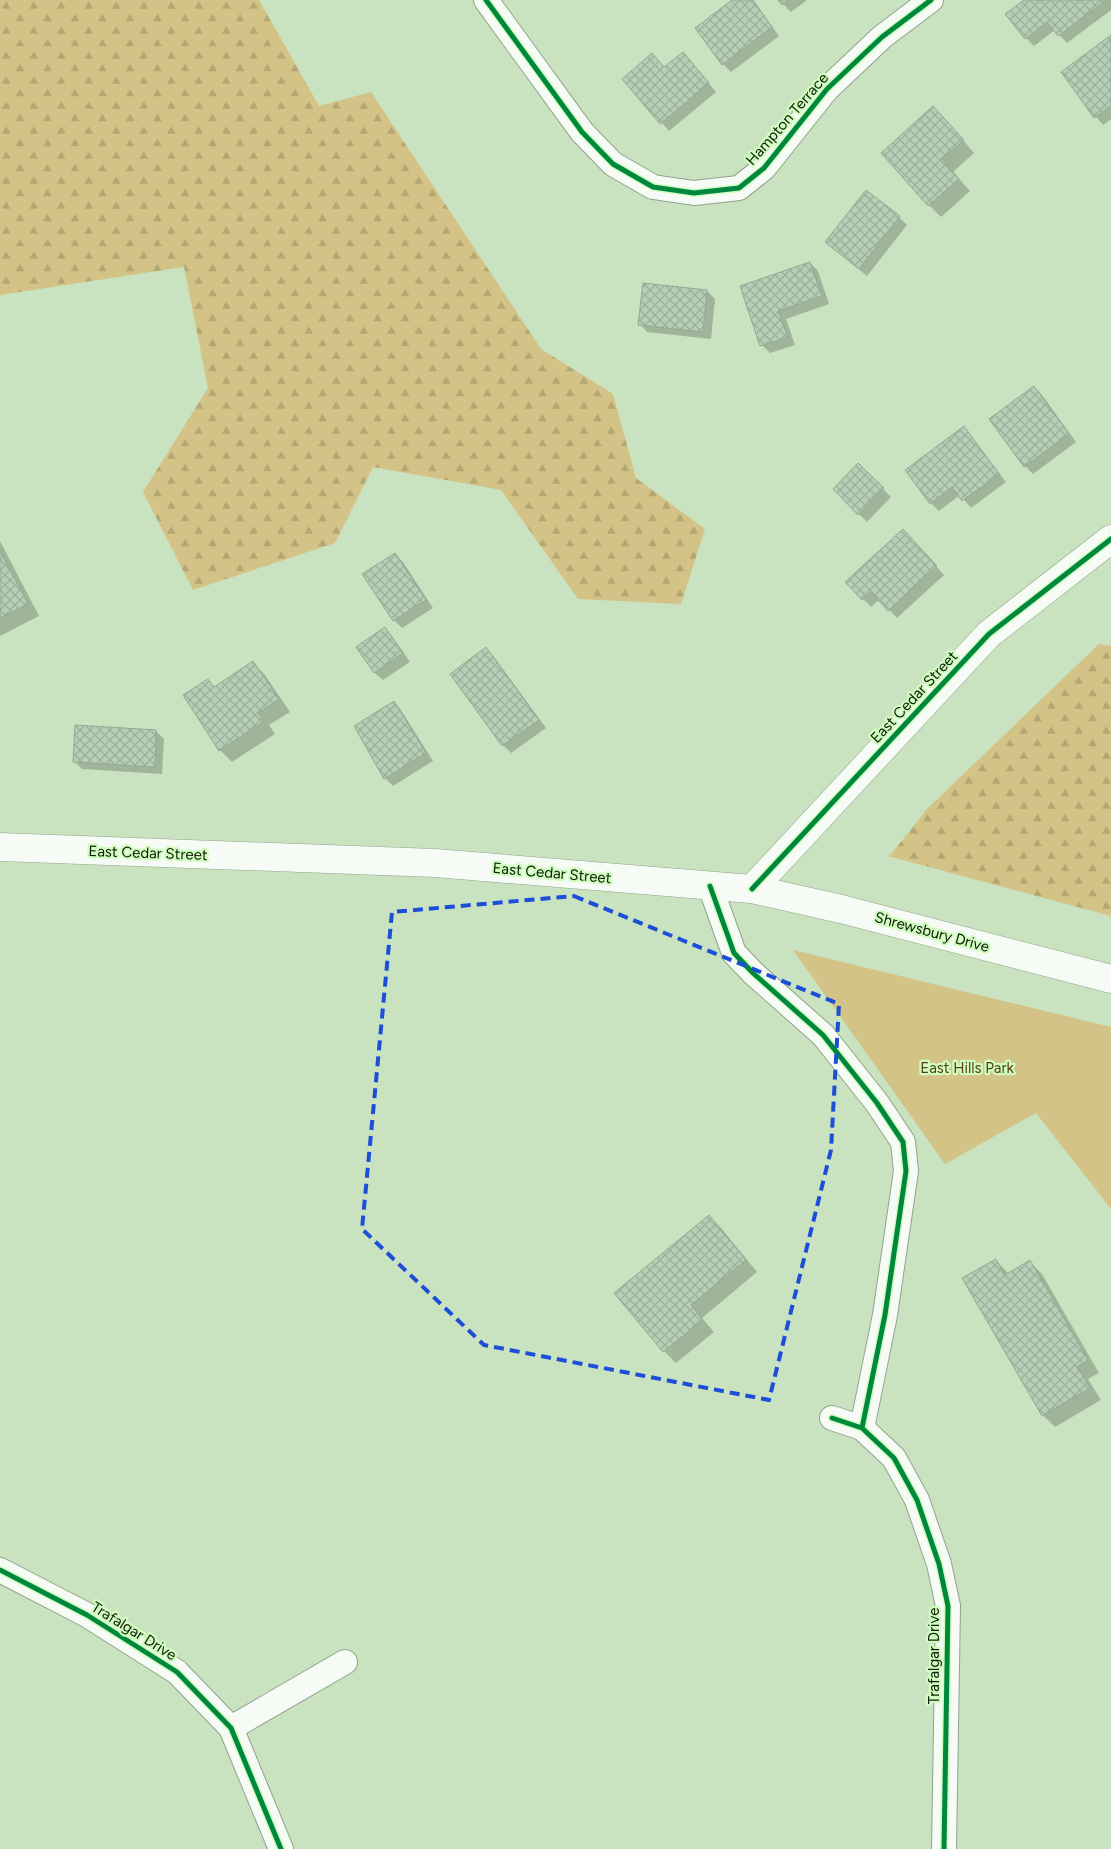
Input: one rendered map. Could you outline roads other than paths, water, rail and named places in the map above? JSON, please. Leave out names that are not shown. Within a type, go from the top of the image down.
[{"type":"main road","name":"East Cedar Street","points":[[0,847],[434,863],[752,889],[990,634],[1111,539]]},
{"type":"main road","name":"Shrewsbury Drive","points":[[752,889],[841,909],[1111,979]]},
{"type":"street","name":"Hampton Terrace","points":[[486,0],[582,132],[612,164],[653,187],[694,193],[739,188],[764,168],[828,89],[882,37],[931,0]]},
{"type":"street","points":[[710,886],[734,953],[823,1035],[877,1102],[903,1142],[906,1171],[885,1315],[862,1428]]},
{"type":"street","name":"Trafalgar Drive","points":[[832,1418],[862,1428],[894,1458],[918,1500],[939,1564],[948,1606],[944,1849]]},
{"type":"street","name":"Trafalgar Drive","points":[[0,1570],[87,1615],[177,1672],[231,1728],[281,1849]]},
{"type":"street","points":[[231,1728],[346,1662]]},
{"type":"park label","name":"East Hills Park","points":[[967,1068]]}]
